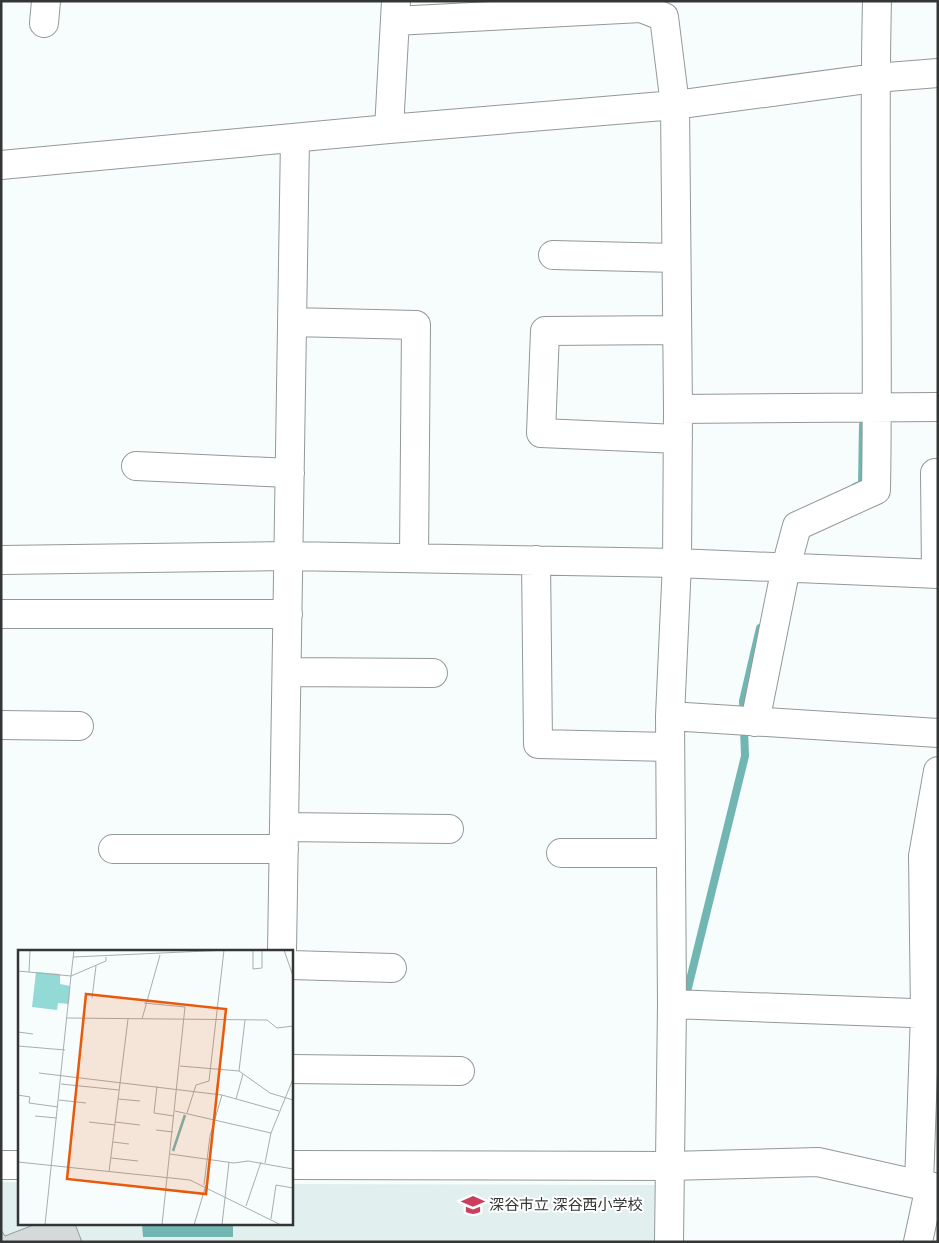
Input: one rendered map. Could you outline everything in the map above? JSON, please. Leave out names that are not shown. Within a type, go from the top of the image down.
[{"type":"street","points":[[755,722],[786,567],[797,526],[876,490],[875,78],[877,1]]},
{"type":"street","points":[[389,129],[396,11],[542,7],[640,8],[664,17],[675,106],[678,409],[677,563],[670,716],[672,1004],[669,1242]]},
{"type":"street","points":[[1,165],[389,129],[675,106],[875,78],[938,73]]},
{"type":"street","points":[[282,950],[295,138]]},
{"type":"street","points":[[553,255],[676,258]]},
{"type":"street","points":[[292,322],[416,325],[414,558]]},
{"type":"street","points":[[677,330],[544,331],[541,433],[678,439]]},
{"type":"street","points":[[678,409],[938,407]]},
{"type":"street","points":[[136,466],[290,473]]},
{"type":"street","points":[[1,560],[288,556],[677,563],[937,574],[935,473]]},
{"type":"street","points":[[536,560],[538,744],[670,747]]},
{"type":"street","points":[[1,614],[288,614]]},
{"type":"street","points":[[286,672],[433,673]]},
{"type":"street","points":[[670,716],[938,733]]},
{"type":"street","points":[[1,725],[79,726]]},
{"type":"street","points":[[918,1242],[929,1186],[931,1014],[923,856],[938,771]]},
{"type":"street","points":[[113,849],[449,829]]},
{"type":"street","points":[[562,853],[671,853]]},
{"type":"street","points":[[292,966],[392,968]]},
{"type":"street","points":[[672,1004],[931,1014]]},
{"type":"street","points":[[292,1069],[460,1071]]},
{"type":"street","points":[[292,1165],[670,1166],[818,1162],[929,1186]]},
{"type":"street","points":[[1,1165],[18,1165]]},
{"type":"shaded area","name":"深谷市立 深谷西小学校","points":[[1,1182],[18,1182],[18,1226],[292,1226],[292,1184],[655,1185],[654,1242],[1,1242]]},
{"type":"water","points":[[142,1226],[233,1226],[233,1237],[143,1237]]},
{"type":"building","points":[[31,1226],[76,1226],[82,1242],[1,1242],[1,1230],[5,1236]]},
{"type":"waterway","points":[[855,487],[862,484],[863,425]]},
{"type":"waterway","points":[[685,1000],[745,756],[743,701],[760,628]]},
{"type":"place","name":"深谷市立 深谷西小学校","points":[[473,1205]]}]
